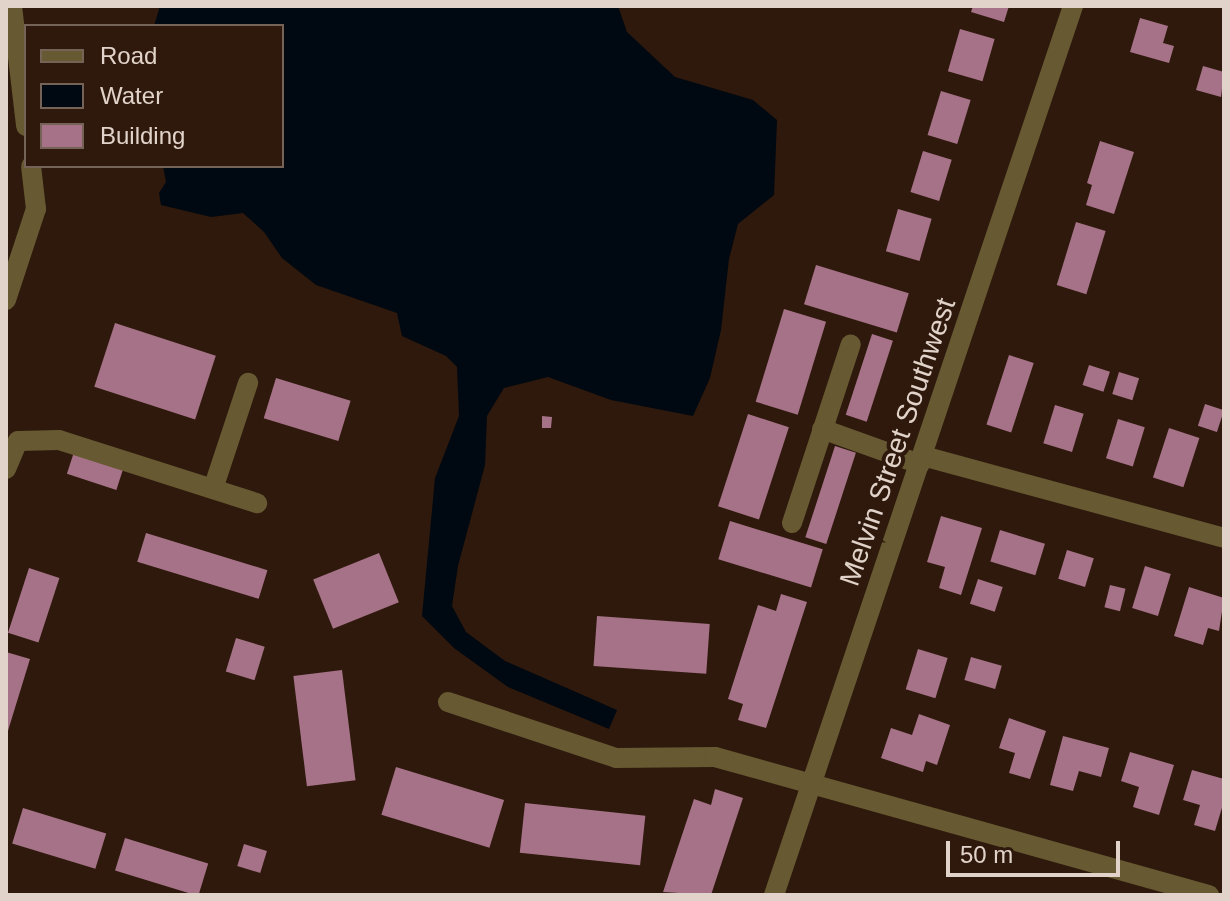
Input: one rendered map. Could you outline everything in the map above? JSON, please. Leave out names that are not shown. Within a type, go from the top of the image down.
[{"type":"street","points":[[12,6],[24,109]]},
{"type":"street","name":"Melvin Street Southwest","points":[[774,895],[1073,6]]},
{"type":"street","points":[[6,300],[36,209],[31,168]]},
{"type":"street","points":[[792,523],[851,344]]},
{"type":"street","points":[[213,489],[248,383]]},
{"type":"street","points":[[822,429],[922,460],[1224,538]]},
{"type":"street","points":[[6,469],[18,441],[59,440],[257,503]]},
{"type":"street","points":[[448,702],[616,758],[715,757],[1209,895]]},
{"type":"water","points":[[160,6],[618,6],[627,32],[675,77],[753,100],[777,120],[774,195],[738,224],[729,259],[721,330],[710,378],[693,416],[611,400],[548,377],[504,388],[487,416],[485,465],[458,566],[452,606],[466,632],[505,661],[617,710],[609,729],[508,687],[454,648],[422,616],[435,478],[459,416],[457,367],[446,356],[402,336],[397,313],[316,285],[282,258],[264,232],[243,213],[211,217],[161,205],[159,193],[166,182],[163,168],[284,168],[284,24],[155,24]]},
{"type":"building","points":[[973,6],[1009,6],[1004,22],[971,12]]},
{"type":"building","points":[[1140,18],[1168,26],[1163,43],[1174,46],[1169,63],[1130,52]]},
{"type":"building","points":[[960,29],[995,39],[982,81],[948,71]]},
{"type":"building","points":[[1203,66],[1224,72],[1221,97],[1196,90]]},
{"type":"building","points":[[941,91],[971,100],[957,144],[928,135]]},
{"type":"building","points":[[1100,141],[1134,152],[1114,214],[1086,205],[1092,185],[1087,183]]},
{"type":"building","points":[[923,151],[952,160],[939,201],[910,192]]},
{"type":"building","points":[[898,209],[932,219],[920,261],[886,251]]},
{"type":"building","points":[[1076,222],[1106,231],[1086,294],[1057,285]]},
{"type":"building","points":[[816,265],[909,293],[897,333],[804,304]]},
{"type":"building","points":[[784,309],[826,322],[798,415],[756,402]]},
{"type":"building","points":[[115,323],[216,356],[195,419],[94,387]]},
{"type":"building","points":[[872,334],[893,341],[867,422],[846,415]]},
{"type":"building","points":[[1009,355],[1034,363],[1011,432],[986,424]]},
{"type":"building","points":[[1089,365],[1110,372],[1103,392],[1083,385]]},
{"type":"building","points":[[1119,372],[1139,378],[1132,400],[1112,394]]},
{"type":"building","points":[[276,378],[351,401],[338,441],[264,418]]},
{"type":"building","points":[[1205,404],[1224,410],[1217,432],[1198,426]]},
{"type":"building","points":[[1055,405],[1084,414],[1072,452],[1043,443]]},
{"type":"building","points":[[748,414],[789,427],[759,520],[718,506]]},
{"type":"building","points":[[542,416],[552,417],[551,428],[542,428]]},
{"type":"building","points":[[1118,419],[1145,427],[1133,466],[1106,458]]},
{"type":"building","points":[[1169,428],[1199,438],[1183,487],[1153,477]]},
{"type":"building","points":[[835,446],[856,453],[826,544],[805,537]]},
{"type":"building","points":[[74,452],[123,468],[116,490],[67,474]]},
{"type":"building","points":[[941,516],[982,528],[961,595],[939,588],[945,567],[927,562]]},
{"type":"building","points":[[730,521],[823,549],[811,588],[718,559]]},
{"type":"building","points":[[1000,530],[1045,544],[1035,575],[990,562]]},
{"type":"building","points":[[146,533],[267,570],[259,599],[137,562]]},
{"type":"building","points":[[1067,550],[1094,558],[1085,587],[1058,579]]},
{"type":"building","points":[[379,553],[399,602],[333,629],[313,580]]},
{"type":"building","points":[[1145,566],[1171,574],[1158,616],[1132,608]]},
{"type":"building","points":[[29,568],[59,578],[38,643],[8,633]]},
{"type":"building","points":[[978,579],[1003,587],[995,612],[970,604]]},
{"type":"building","points":[[1110,585],[1126,589],[1120,611],[1104,607]]},
{"type":"building","points":[[1189,587],[1224,598],[1219,631],[1208,628],[1203,645],[1174,636]]},
{"type":"building","points":[[781,594],[807,602],[766,728],[738,720],[743,704],[728,699],[758,605],[776,611]]},
{"type":"building","points":[[597,616],[710,624],[706,674],[594,666]]},
{"type":"building","points":[[236,638],[265,647],[254,680],[226,671]]},
{"type":"building","points":[[918,649],[948,658],[935,698],[906,689]]},
{"type":"building","points":[[6,652],[30,659],[7,734],[6,734]]},
{"type":"building","points":[[971,657],[1002,666],[995,689],[964,680]]},
{"type":"building","points":[[342,670],[356,780],[307,786],[293,676]]},
{"type":"building","points":[[919,714],[950,725],[937,765],[926,761],[923,772],[881,758],[891,728],[912,735]]},
{"type":"building","points":[[1009,718],[1046,731],[1030,779],[1009,773],[1015,753],[999,748]]},
{"type":"building","points":[[1063,736],[1109,748],[1101,777],[1079,771],[1073,791],[1050,785]]},
{"type":"building","points":[[1130,752],[1174,765],[1159,815],[1133,807],[1139,787],[1121,781]]},
{"type":"building","points":[[396,767],[504,800],[489,848],[381,815]]},
{"type":"building","points":[[1192,770],[1224,779],[1224,801],[1215,831],[1194,825],[1200,805],[1183,800]]},
{"type":"building","points":[[715,789],[743,798],[711,895],[663,892],[694,799],[711,805]]},
{"type":"building","points":[[525,803],[645,816],[640,865],[520,853]]},
{"type":"building","points":[[23,808],[106,833],[95,869],[12,843]]},
{"type":"building","points":[[125,838],[208,863],[199,895],[115,871]]},
{"type":"building","points":[[244,844],[267,851],[260,873],[237,866]]}]
